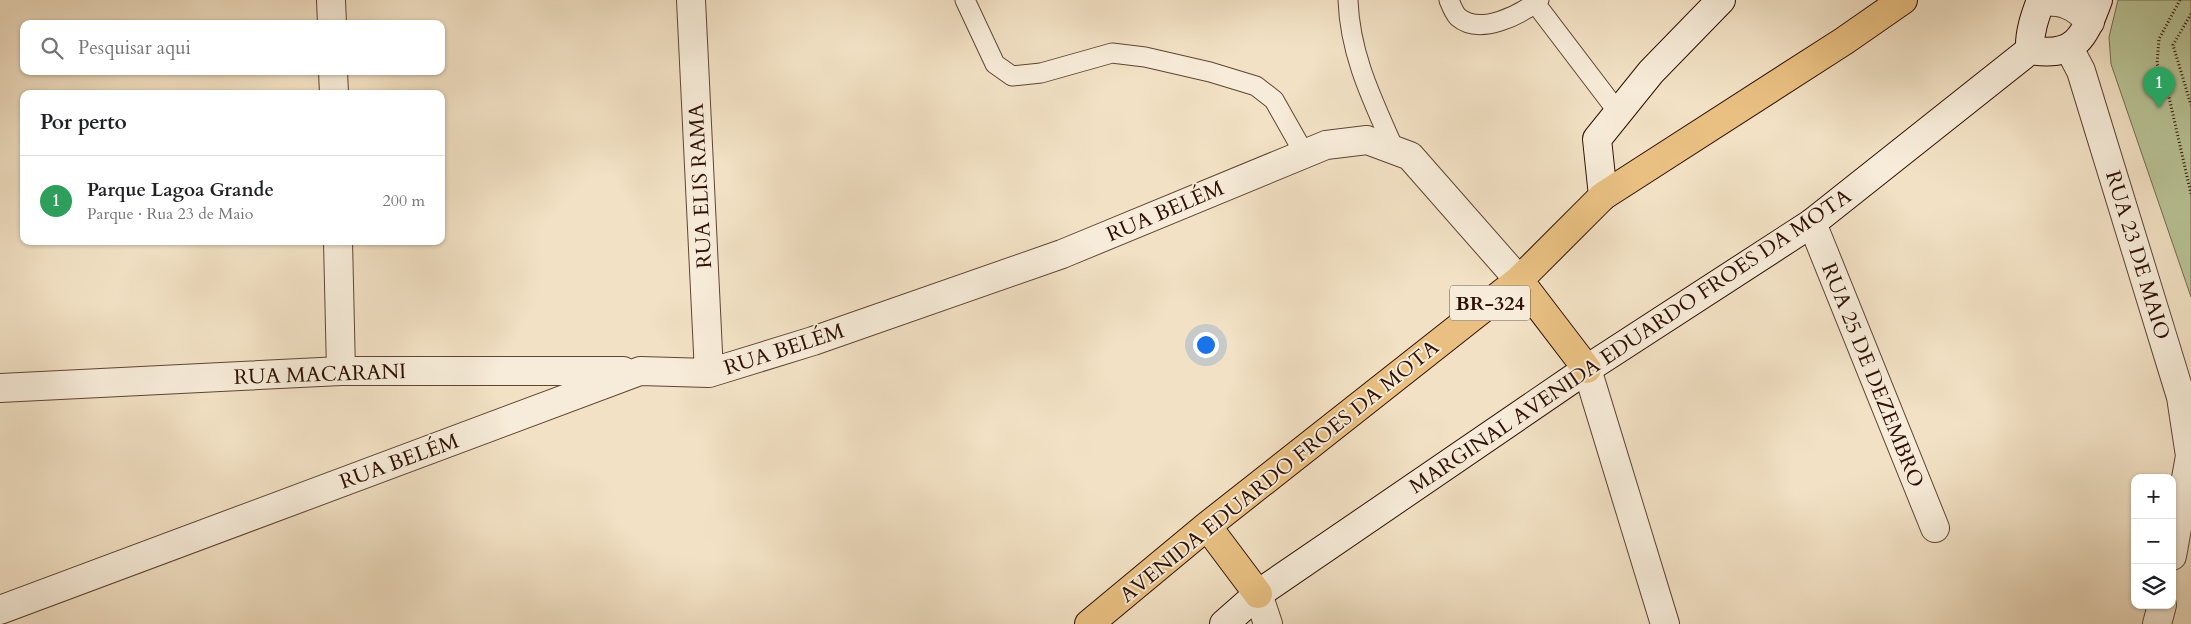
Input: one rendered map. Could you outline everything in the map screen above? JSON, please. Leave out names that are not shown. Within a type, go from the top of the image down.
[{"type":"highway","name":"AVENIDA EDUARDO FROES DA MOTA","points":[[1089,624],[1207,526],[1518,280],[1602,196],[1844,41],[1903,0]]},
{"type":"highway","points":[[1518,280],[1587,369]]},
{"type":"highway","points":[[1207,526],[1258,594]]},
{"type":"street","points":[[332,0],[332,20]]},
{"type":"street","name":"RUA ELIS RAMA","points":[[691,0],[709,373]]},
{"type":"street","points":[[1602,196],[1597,140],[1651,72],[1721,0]]},
{"type":"street","points":[[2040,1],[2055,1],[2069,4],[2081,11],[2094,11],[2078,41],[2070,48],[2051,53],[2030,50],[2031,33],[2040,1]]},
{"type":"street","name":"RUA 23 DE MAIO","points":[[2070,48],[2084,79],[2181,397],[2190,456],[2176,534]]},
{"type":"street","name":"MARGINAL AVENIDA EDUARDO FROES DA MOTA","points":[[1224,624],[1258,594],[1587,369],[1812,222],[2030,50]]},
{"type":"street","points":[[333,75],[334,90]]},
{"type":"street","name":"RUA BELÉM","points":[[0,610],[640,371],[709,373],[813,341],[1062,254],[1326,145],[1367,140],[1410,156],[1518,280]]},
{"type":"street","name":"RUA 25 DE DEZEMBRO","points":[[1812,222],[1935,528]]},
{"type":"street","points":[[338,245],[341,371]]},
{"type":"street","points":[[1587,369],[1665,624]]},
{"type":"street","name":"RUA MACARANI","points":[[0,388],[341,371],[640,371]]},
{"type":"street","points":[[1258,594],[1268,624]]},
{"type":"street","points":[[2158,624],[2161,609]]},
{"type":"lane","points":[[965,0],[995,64],[1012,76],[1041,73],[1112,53],[1145,57],[1210,72],[1256,86],[1274,100],[1304,153]]},
{"type":"lane","points":[[1348,0],[1349,27],[1357,59],[1396,151]]},
{"type":"lane","points":[[1449,0],[1457,16],[1472,25],[1491,24],[1537,2],[1618,112]]},
{"type":"path","points":[[2180,0],[2159,39],[2157,64],[2169,97],[2191,194]]},
{"type":"path","points":[[2191,14],[2173,45],[2191,105]]},
{"type":"green space","points":[[2118,0],[2191,0],[2191,297],[2111,64],[2109,37]]},
{"type":"place","name":"Parque Lagoa Grande","points":[[2159,108]]}]
